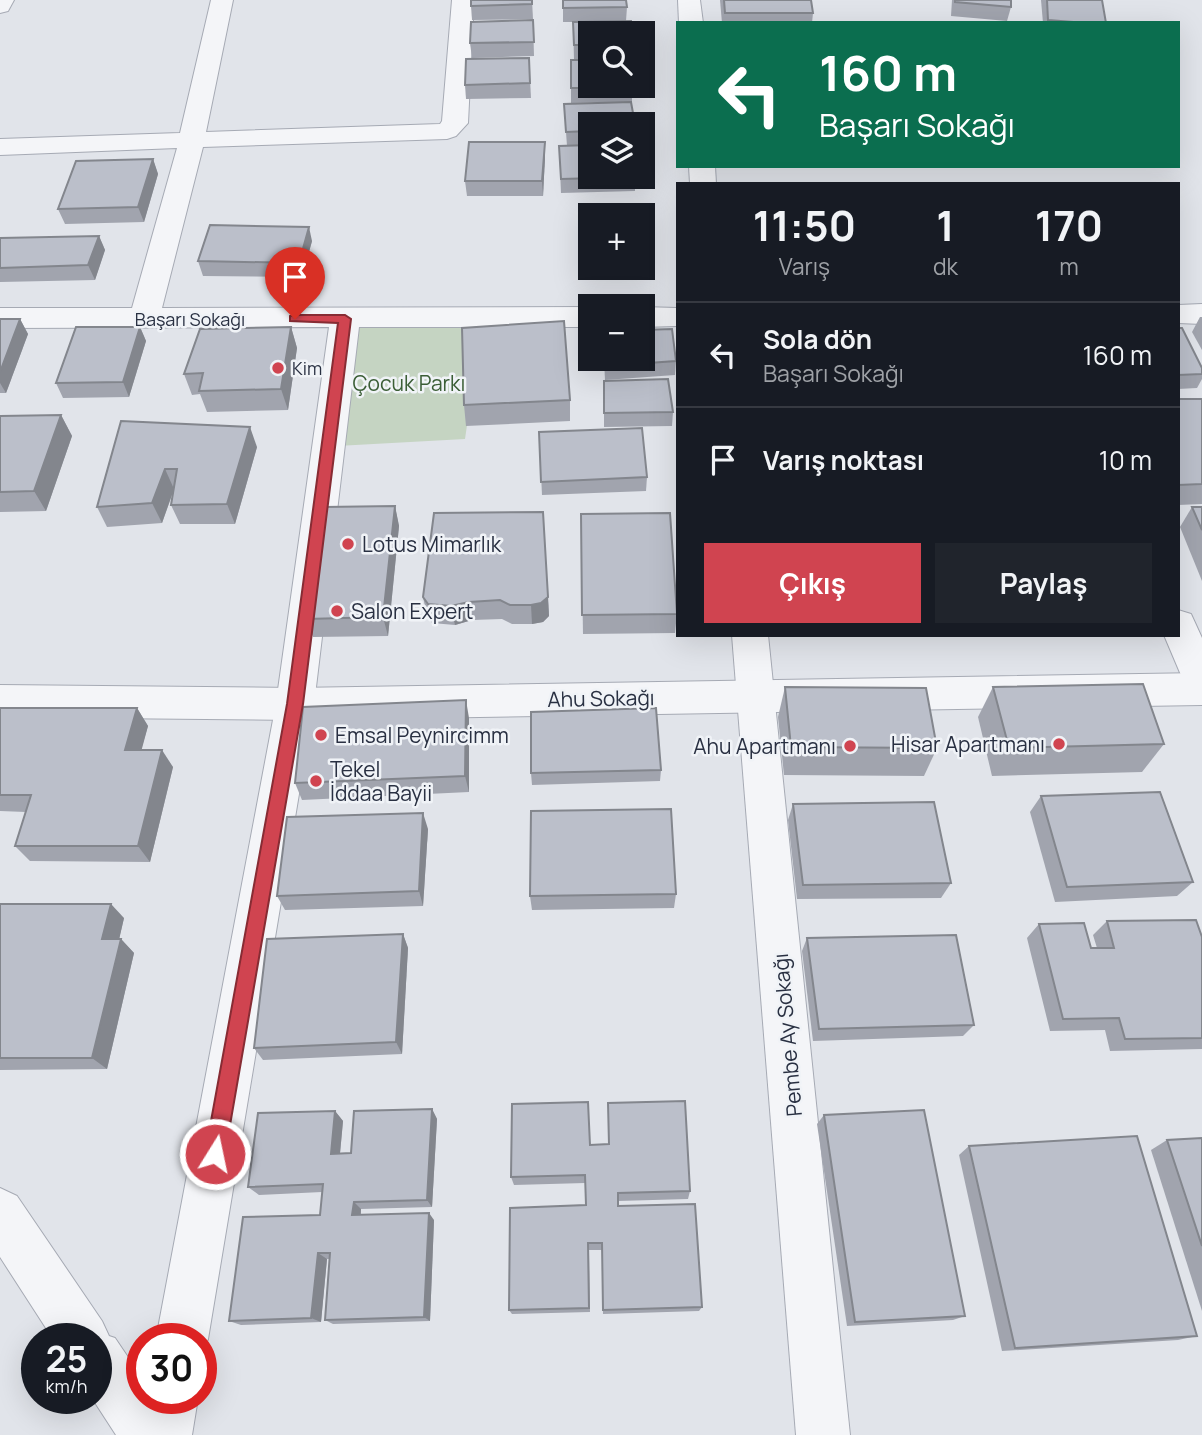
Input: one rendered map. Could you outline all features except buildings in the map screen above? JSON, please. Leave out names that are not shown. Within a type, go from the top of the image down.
[{"type":"street","points":[[0,6],[3,0]]},
{"type":"street","points":[[144,319],[181,188],[222,0]]},
{"type":"street","points":[[0,147],[447,131],[455,123],[463,0]]},
{"type":"street","points":[[689,0],[691,21]]},
{"type":"street","points":[[1180,314],[1202,314]]},
{"type":"street","name":"Başarı Sokağı","points":[[0,318],[578,317]]},
{"type":"street","points":[[655,317],[676,317]]},
{"type":"street","points":[[185,1323],[295,704],[345,319]]},
{"type":"street","points":[[1180,629],[1202,683]]},
{"type":"street","name":"Pembe Ay Sokağı","points":[[750,637],[823,1435]]},
{"type":"street","name":"Ahu Sokağı","points":[[0,701],[295,704],[1202,689]]},
{"type":"street","points":[[0,1213],[73,1323]]},
{"type":"street","points":[[112,1381],[148,1435]]},
{"type":"street","points":[[165,1435],[168,1414]]},
{"type":"green space","name":"Çocuk Parkı","points":[[482,322],[465,439],[337,446],[356,324]]},
{"type":"place","name":"Kim","points":[[278,368]]},
{"type":"place","name":"Lotus Mimarlık","points":[[348,544]]},
{"type":"place","name":"Salon Expert","points":[[337,611]]},
{"type":"place","name":"Emsal Peynircimm","points":[[321,735]]},
{"type":"place","name":"Hisar Apartmanı","points":[[1059,744]]},
{"type":"place","name":"Ahu Apartmanı","points":[[850,746]]},
{"type":"place","name":"Tekel İddaa Bayii","points":[[316,781]]},
{"type":"route","points":[[215,1154],[295,704],[345,319],[295,319]]}]
